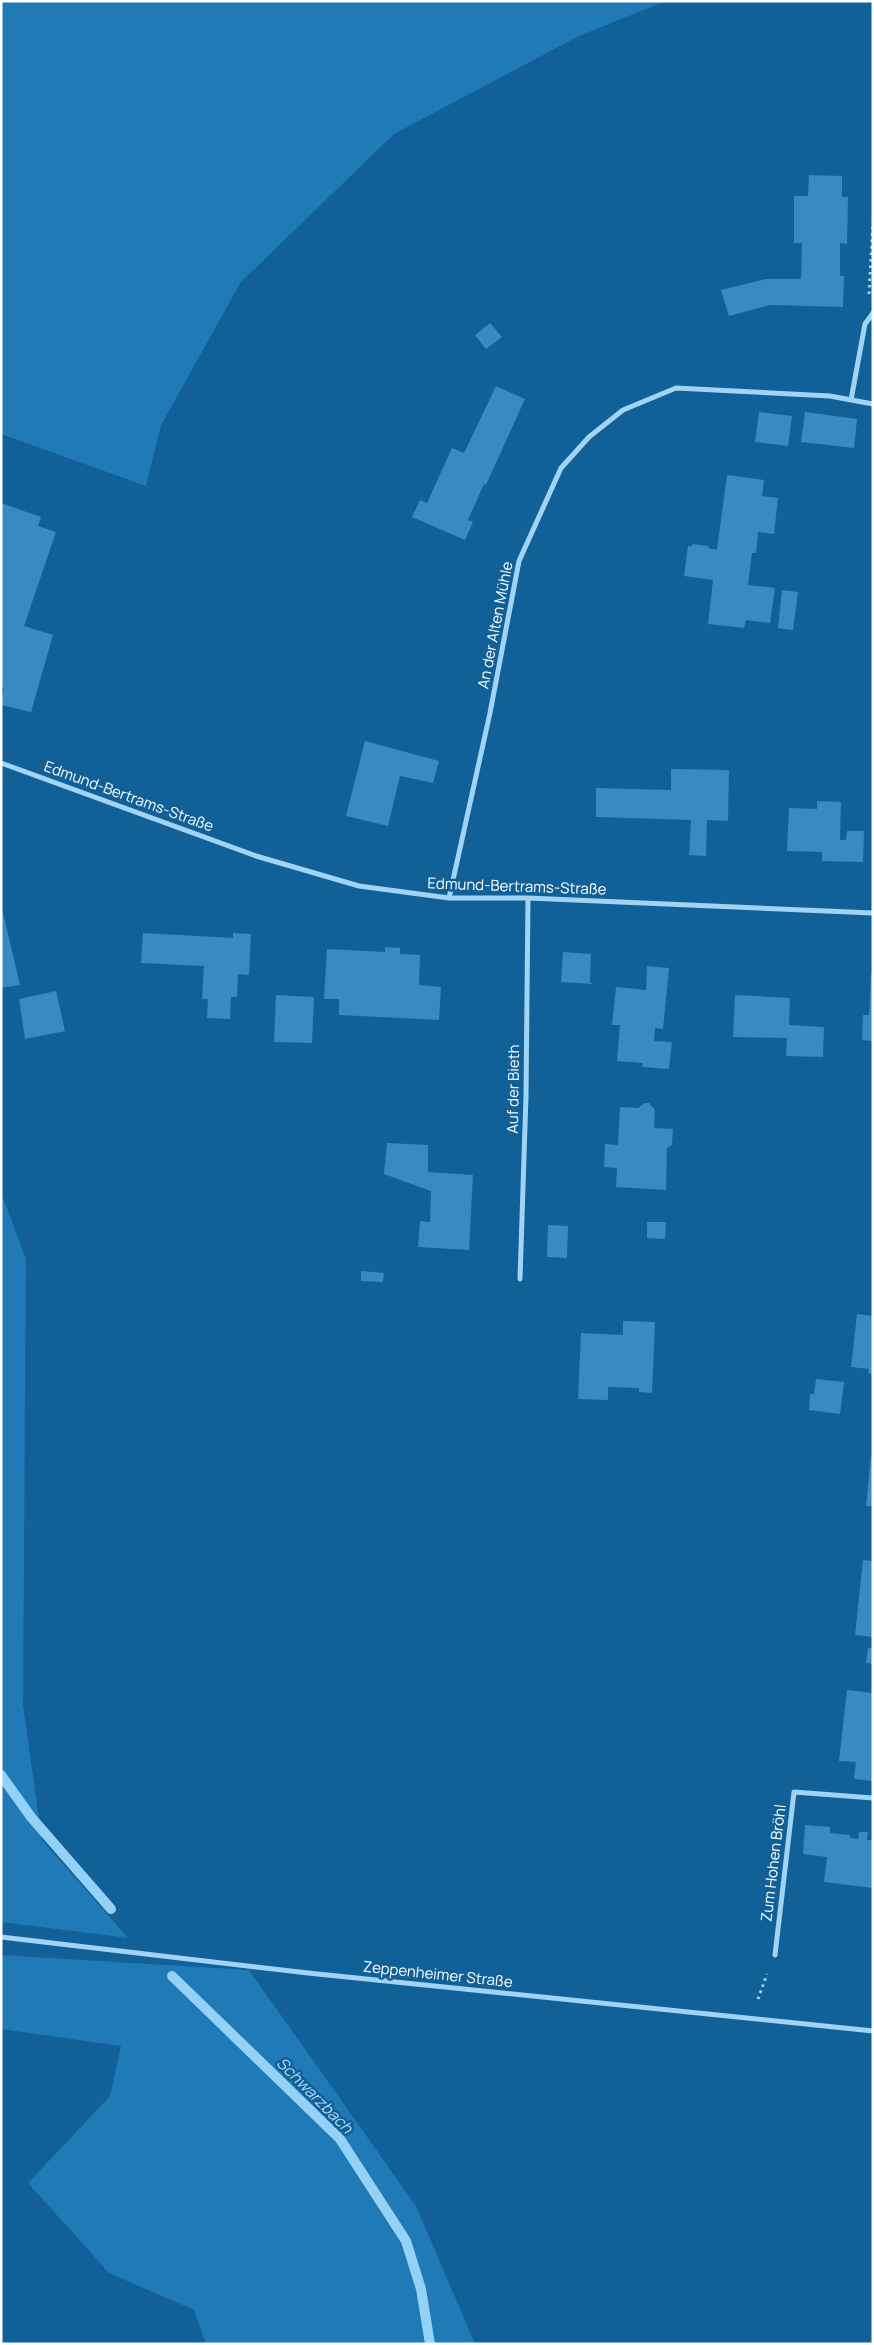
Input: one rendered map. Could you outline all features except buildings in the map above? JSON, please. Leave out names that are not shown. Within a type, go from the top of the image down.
[{"type":"street","points":[[851,400],[861,340],[871,315]]},
{"type":"street","name":"An der Alten Mühle","points":[[449,898],[490,713],[519,561],[562,468],[589,437],[623,410],[676,388],[811,394],[873,404]]},
{"type":"street","name":"Edmund-Bertrams-Straße","points":[[1,763],[256,856],[359,886],[449,898],[528,898],[873,913]]},
{"type":"street","name":"Auf der Bieth","points":[[520,1279],[526,1096],[528,898]]},
{"type":"street","name":"Zum Hohen Bröhl","points":[[775,1955],[794,1792],[873,1798]]},
{"type":"street","name":"Zeppenheimer Straße","points":[[1,1937],[241,1965],[873,2031]]},
{"type":"path","points":[[871,315],[873,222]]},
{"type":"path","points":[[750,2018],[775,1955]]},
{"type":"shaded area","points":[[1,1],[666,1],[579,36],[394,134],[241,282],[161,425],[146,486],[1,434]]},
{"type":"shaded area","points":[[1,1192],[26,1259],[23,1705],[42,1840],[128,1938],[1,1922]]},
{"type":"shaded area","points":[[1,1955],[249,1970],[416,2206],[475,2344],[206,2344],[194,2310],[109,2273],[28,2183],[110,2096],[121,2046],[1,2029]]},
{"type":"waterway","name":"Schwarzbach","points":[[1,1775],[31,1817],[111,1909]]},
{"type":"waterway","name":"Schwarzbach","points":[[172,1976],[340,2139],[406,2241],[421,2289],[430,2344]]}]
